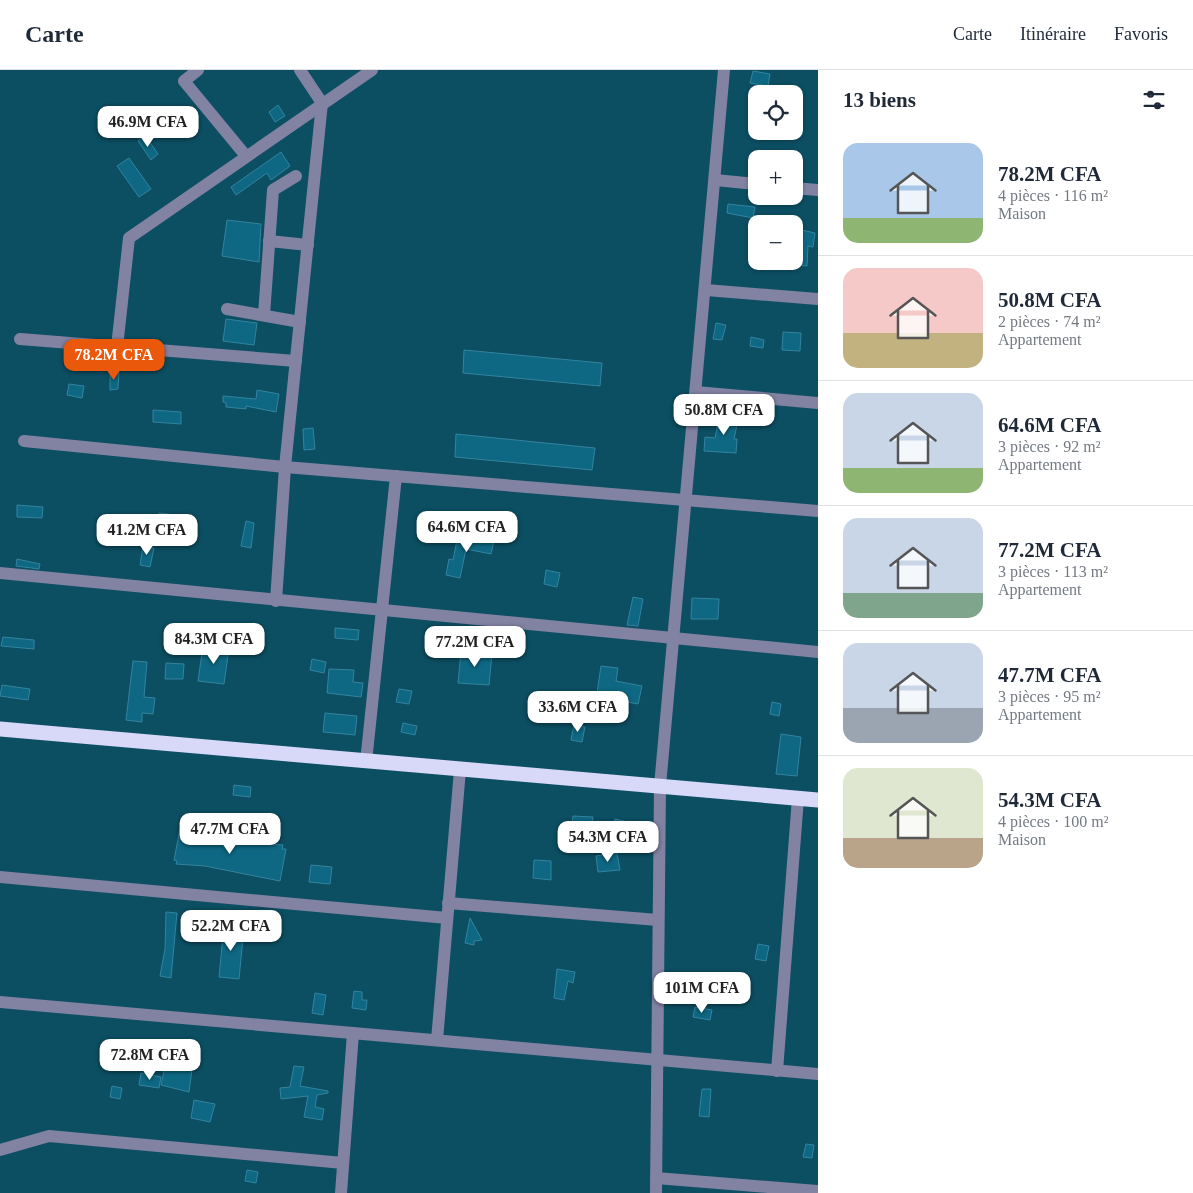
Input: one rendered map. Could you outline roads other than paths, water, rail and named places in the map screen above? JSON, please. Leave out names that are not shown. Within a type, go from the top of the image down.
[{"type":"highway","points":[[0,729],[149,740],[366,762],[818,800]]},
{"type":"street","points":[[198,70],[184,81],[246,156]]},
{"type":"street","points":[[276,601],[285,467],[322,103],[300,70]]},
{"type":"street","points":[[117,347],[129,238],[372,70]]},
{"type":"street","points":[[656,1193],[660,786],[675,640],[724,70]]},
{"type":"street","points":[[264,315],[273,190],[296,176]]},
{"type":"street","points":[[715,180],[748,183]]},
{"type":"street","points":[[803,189],[818,190]]},
{"type":"street","points":[[269,241],[308,246]]},
{"type":"street","points":[[706,290],[818,298]]},
{"type":"street","points":[[228,309],[300,322]]},
{"type":"street","points":[[20,339],[296,361]]},
{"type":"street","points":[[696,392],[818,403]]},
{"type":"street","points":[[24,441],[285,467],[818,511]]},
{"type":"street","points":[[366,762],[396,476]]},
{"type":"street","points":[[0,573],[381,612],[818,652]]},
{"type":"street","points":[[437,1040],[460,770]]},
{"type":"street","points":[[777,1071],[798,798]]},
{"type":"street","points":[[0,877],[447,918]]},
{"type":"street","points":[[448,903],[658,920]]},
{"type":"street","points":[[0,1002],[818,1074]]},
{"type":"street","points":[[341,1193],[352,1033]]},
{"type":"street","points":[[0,1150],[49,1136],[343,1163]]},
{"type":"street","points":[[656,1178],[786,1191],[818,1191]]}]
